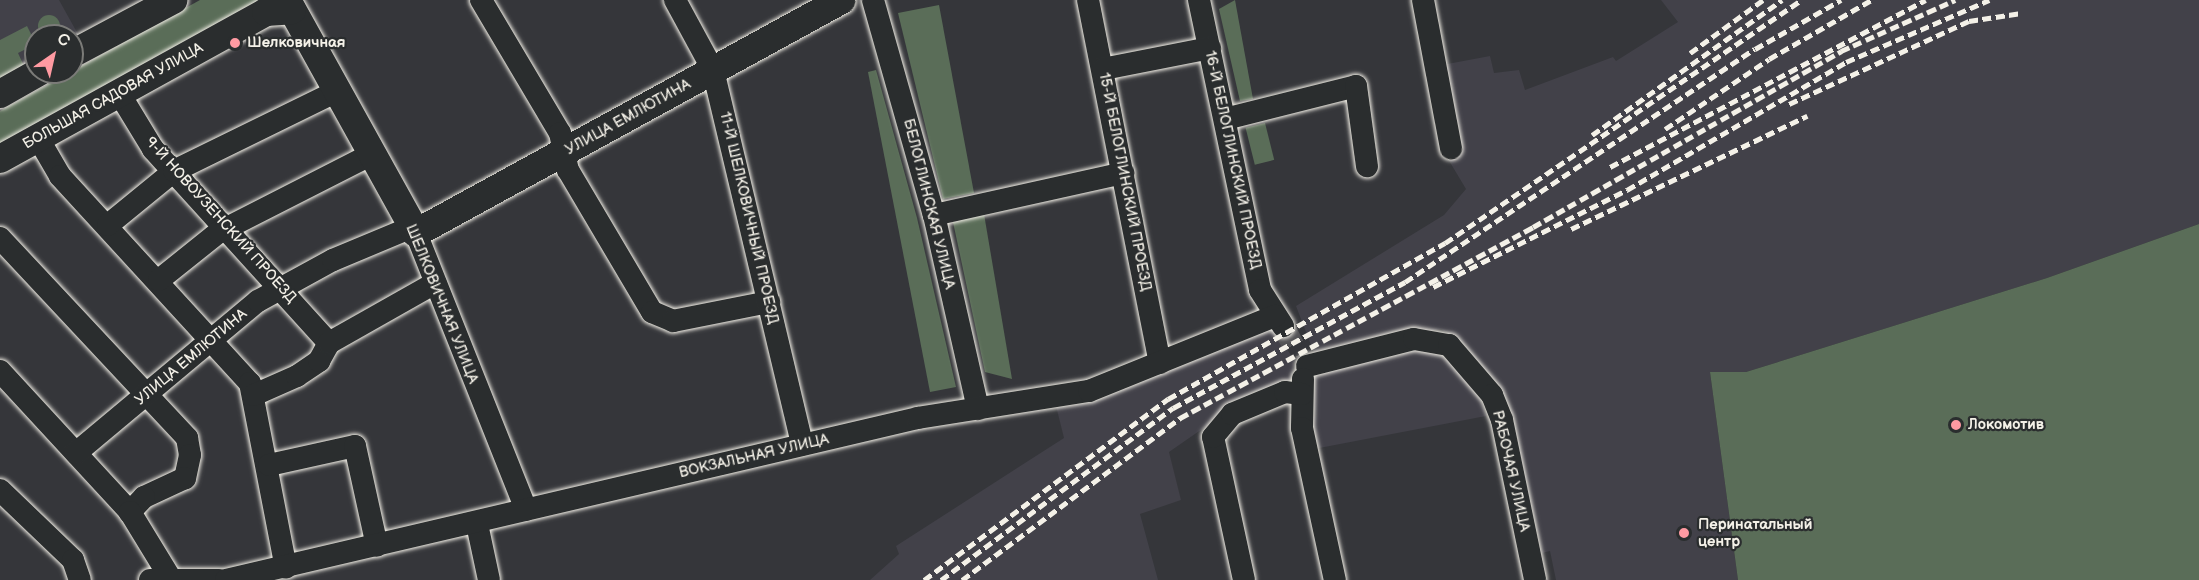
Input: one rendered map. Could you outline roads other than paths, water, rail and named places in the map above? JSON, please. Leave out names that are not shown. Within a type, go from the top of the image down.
[{"type":"main road","points":[[84,48],[172,0]]},
{"type":"main road","name":"УЛИЦА ЕМЛЮТИНА","points":[[414,230],[564,152],[841,0]]},
{"type":"main road","name":"ШЕЛКОВИЧНАЯ УЛИЦА","points":[[289,5],[414,230]]},
{"type":"main road","name":"БОЛЬШАЯ САДОВАЯ УЛИЦА","points":[[0,159],[266,12],[289,5]]},
{"type":"main road","points":[[0,94],[24,80]]},
{"type":"street","points":[[482,0],[560,133],[568,170],[661,319],[673,321],[769,302]]},
{"type":"street","name":"11-Й ШЕЛКОВИЧНЫЙ ПРОЕЗД","points":[[675,0],[713,70],[802,445]]},
{"type":"street","name":"БЕЛОГЛИНСКАЯ УЛИЦА","points":[[873,0],[934,215],[978,409]]},
{"type":"street","name":"15-Й БЕЛОГЛИНСКИЙ ПРОЕЗД","points":[[1088,0],[1160,363]]},
{"type":"street","name":"16-Й БЕЛОГЛИНСКИЙ ПРОЕЗД","points":[[1199,0],[1260,290],[1279,321]]},
{"type":"street","points":[[1423,0],[1451,148]]},
{"type":"street","points":[[1103,69],[1210,48]]},
{"type":"street","points":[[1225,119],[1356,86],[1367,166]]},
{"type":"street","points":[[108,225],[174,171],[337,91]]},
{"type":"street","name":"9-Й НОВОУЗЕНСКИЙ ПРОЕЗД","points":[[119,93],[153,149],[329,343]]},
{"type":"street","points":[[38,138],[60,176],[210,337],[254,395],[285,568]]},
{"type":"street","points":[[159,280],[227,228],[372,154]]},
{"type":"street","points":[[934,215],[1123,173]]},
{"type":"street","name":"ШЕЛКОВИЧНАЯ УЛИЦА","points":[[414,230],[526,510]]},
{"type":"street","name":"УЛИЦА ЕМЛЮТИНА","points":[[76,453],[145,397],[210,337],[279,290],[414,230]]},
{"type":"street","points":[[0,238],[145,397],[187,438],[190,455],[185,478],[144,497],[130,512]]},
{"type":"street","points":[[254,395],[319,361],[329,343],[435,283]]},
{"type":"street","name":"ВОКЗАЛЬНАЯ УЛИЦА","points":[[226,580],[477,524],[526,510],[802,445],[978,409],[1089,391],[1279,321]]},
{"type":"street","name":"РАБОЧАЯ УЛИЦА","points":[[1302,394],[1303,361],[1414,339],[1449,345],[1492,395],[1502,420],[1535,580]]},
{"type":"street","points":[[0,371],[130,512],[160,578],[219,580]]},
{"type":"street","points":[[1244,580],[1214,437],[1232,414],[1285,392],[1302,394],[1302,428],[1335,580]]},
{"type":"street","points":[[268,465],[355,446],[377,546]]},
{"type":"street","points":[[0,490],[74,560],[80,580]]},
{"type":"street","points":[[477,524],[489,580]]},
{"type":"tunnel","points":[[1283,326],[1299,356]]},
{"type":"railway","points":[[1690,53],[1763,0]]},
{"type":"railway","points":[[1592,135],[1782,0]]},
{"type":"railway","points":[[924,580],[1168,399],[1445,243],[1801,0]]},
{"type":"railway","points":[[941,580],[1173,408],[1405,282],[1755,49],[1841,0]]},
{"type":"railway","points":[[1665,129],[1769,59],[1871,0]]},
{"type":"railway","points":[[1610,167],[1925,0]]},
{"type":"railway","points":[[962,580],[1180,418],[1533,227],[1841,51],[1955,0]]},
{"type":"railway","points":[[1433,287],[1627,190],[1846,62],[1989,0]]},
{"type":"railway","points":[[1789,104],[1969,21],[2021,13]]},
{"type":"railway","points":[[1571,229],[1807,116]]},
{"type":"place","name":"Шелковичная","points":[[235,43]]},
{"type":"place","name":"Локомотив","points":[[1956,425]]},
{"type":"place","name":"Перинатальный центр","points":[[1684,533]]}]
